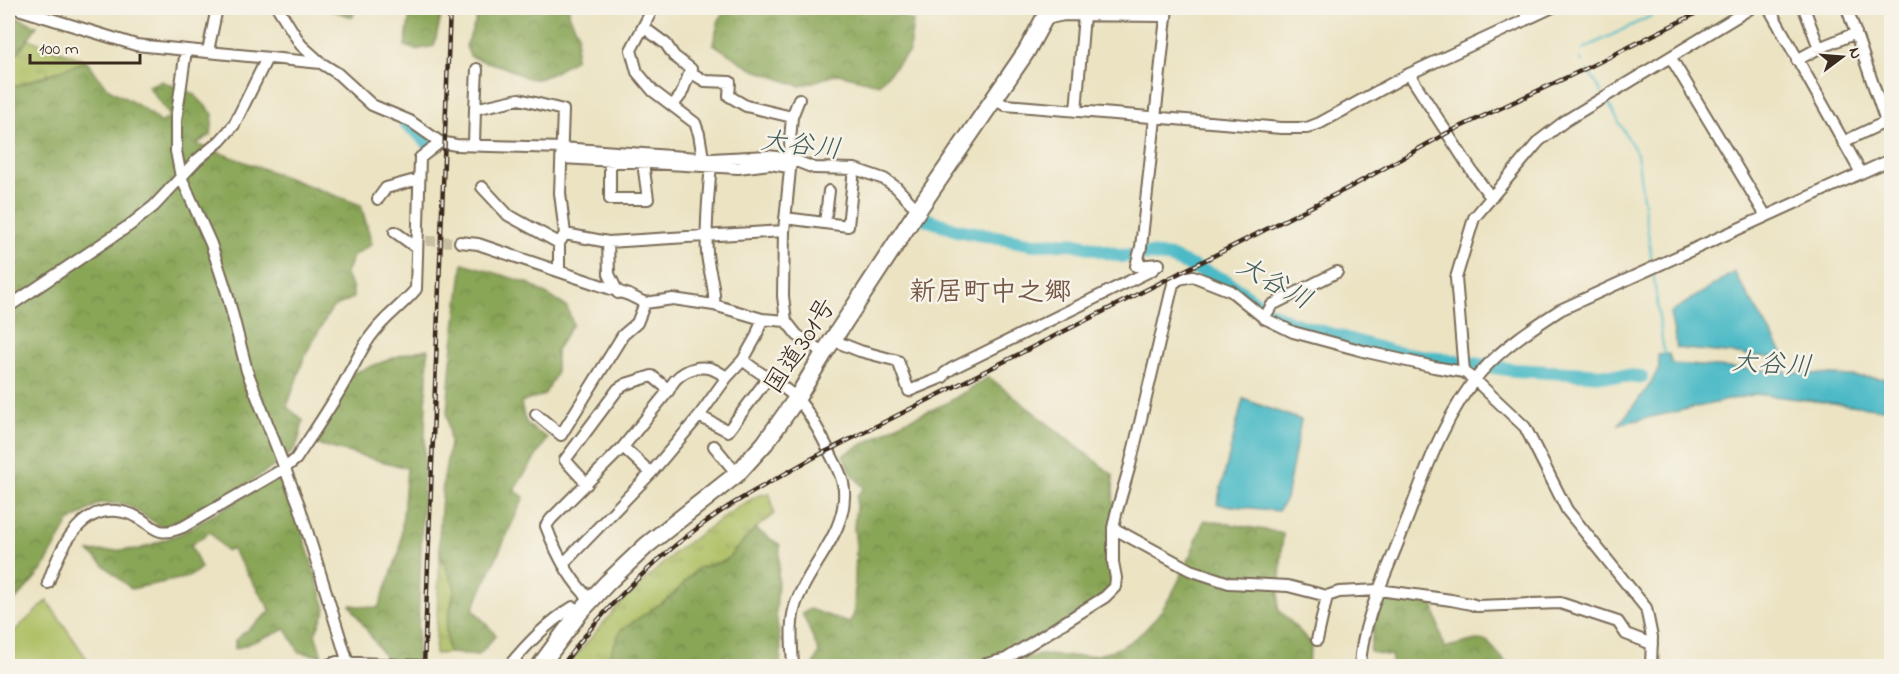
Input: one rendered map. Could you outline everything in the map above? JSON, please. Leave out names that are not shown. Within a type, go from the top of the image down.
[{"type":"highway","name":"国道301号","points":[[540,666],[586,606],[647,544],[737,474],[765,443],[797,398],[917,212],[1026,52],[1048,13]]},
{"type":"street","points":[[15,8],[33,10],[136,45],[321,63]]},
{"type":"street","points":[[208,51],[217,8]]},
{"type":"street","points":[[278,8],[301,45],[321,63],[337,73],[372,105],[411,121],[440,142],[562,153],[708,162],[738,168],[790,163],[814,168],[855,169],[884,179],[917,212]]},
{"type":"street","points":[[650,8],[652,10],[631,50],[637,72],[653,90],[695,123],[708,162],[707,235],[709,273],[716,293],[714,305]]},
{"type":"street","points":[[1523,8],[1528,19]]},
{"type":"street","points":[[993,100],[1005,105],[1281,128],[1306,128],[1320,123],[1409,74],[1551,8]]},
{"type":"street","points":[[1464,372],[1456,278],[1474,218],[1490,196],[1539,141],[1565,121],[1751,8]]},
{"type":"street","points":[[1769,8],[1861,173]]},
{"type":"street","points":[[1804,8],[1819,48]]},
{"type":"street","points":[[1843,142],[1889,121],[1847,8]]},
{"type":"street","points":[[799,99],[792,117],[784,231],[783,296],[786,321],[797,335],[828,347],[860,351],[898,361],[909,391],[943,377],[953,368],[1159,264],[1136,266],[1141,247],[1166,12],[1083,15],[1048,13]]},
{"type":"street","points":[[1076,111],[1083,15]]},
{"type":"street","points":[[643,27],[666,44],[674,56],[691,69],[681,95],[673,105]]},
{"type":"street","points":[[1797,60],[1856,33]]},
{"type":"street","points":[[186,50],[176,120],[176,151],[181,177],[211,244],[227,293],[247,371],[299,505],[348,663]]},
{"type":"street","points":[[8,307],[130,225],[153,206],[197,160],[220,141],[234,124],[267,58]]},
{"type":"street","points":[[1671,58],[1767,216]]},
{"type":"street","points":[[474,144],[477,69]]},
{"type":"street","points":[[690,72],[705,81],[730,82],[729,96],[746,106],[792,117]]},
{"type":"street","points":[[1409,74],[1473,174],[1490,196]]},
{"type":"street","points":[[475,109],[519,99],[563,110],[560,193],[562,238],[559,271]]},
{"type":"street","points":[[48,583],[76,526],[100,511],[123,512],[135,516],[161,532],[169,533],[285,468],[296,459],[350,373],[360,350],[395,308],[406,302],[416,289],[420,244],[420,158],[440,142]]},
{"type":"street","points":[[562,153],[610,161],[708,162]]},
{"type":"street","points":[[1360,666],[1364,636],[1426,469],[1448,421],[1475,380],[1495,358],[1527,332],[1560,310],[1892,159]]},
{"type":"street","points":[[610,161],[610,199],[648,199],[643,163]]},
{"type":"street","points":[[785,218],[848,226],[853,178]]},
{"type":"street","points":[[378,199],[386,188],[419,179]]},
{"type":"street","points":[[482,187],[508,214],[562,238],[608,242],[784,231]]},
{"type":"street","points":[[825,223],[829,191]]},
{"type":"street","points":[[394,232],[420,244]]},
{"type":"street","points":[[460,242],[478,244],[645,303],[673,299],[714,305],[762,319],[786,321]]},
{"type":"street","points":[[608,242],[609,274],[618,292]]},
{"type":"street","points":[[1264,318],[1272,305],[1337,273]]},
{"type":"street","points":[[978,666],[1006,659],[1105,597],[1115,587],[1113,528],[1173,284],[1179,279],[1193,276],[1231,291],[1264,318],[1293,332],[1434,368],[1464,372],[1475,380],[1525,427],[1567,510],[1646,608],[1651,626],[1651,666]]},
{"type":"street","points":[[536,414],[561,435],[623,335],[636,323],[645,303]]},
{"type":"street","points":[[563,564],[651,473],[699,416],[727,377],[743,360],[756,337],[762,319]]},
{"type":"street","points":[[743,360],[797,398],[822,436],[844,490],[837,527],[796,604],[791,636],[793,666]]},
{"type":"street","points":[[509,666],[535,635],[573,607],[586,606],[583,592],[563,564],[546,526],[551,519],[622,447],[669,390],[673,379],[682,372],[708,367],[727,377]]},
{"type":"street","points":[[587,484],[565,460],[614,393],[626,384],[652,376],[669,390]]},
{"type":"street","points":[[699,416],[728,431],[768,378]]},
{"type":"street","points":[[714,446],[737,474]]},
{"type":"street","points":[[622,447],[651,473]]},
{"type":"street","points":[[1113,528],[1190,570],[1228,583],[1288,586],[1327,596],[1339,592],[1380,590],[1477,606],[1560,603],[1618,622],[1626,634],[1652,644]]},
{"type":"street","points":[[1317,640],[1327,596]]},
{"type":"street","points":[[325,666],[337,662],[424,666]]},
{"type":"green space","points":[[323,8],[355,8],[353,17]]},
{"type":"green space","points":[[411,8],[443,8],[434,46],[415,50],[405,46]]},
{"type":"green space","points":[[481,8],[569,8],[569,14],[578,33],[575,59],[549,75],[533,79],[470,56],[466,46]]},
{"type":"green space","points":[[727,8],[891,8],[890,11],[913,21],[909,52],[879,84],[838,74],[800,86],[752,69],[713,44],[719,20]]},
{"type":"green space","points":[[8,13],[37,26],[18,53],[8,58]]},
{"type":"green space","points":[[28,39],[86,61],[8,89],[8,56],[21,49]]},
{"type":"green space","points":[[86,61],[107,88],[143,108],[161,123],[170,116],[148,86],[161,81],[194,94],[213,114],[211,135],[196,144],[361,205],[372,244],[354,255],[345,275],[353,288],[353,298],[332,308],[305,355],[287,407],[303,420],[297,445],[288,456],[255,479],[162,527],[126,504],[100,503],[69,522],[42,570],[8,609],[8,89]]},
{"type":"green space","points":[[463,263],[528,283],[567,307],[573,324],[556,350],[556,374],[544,395],[521,402],[528,425],[548,438],[514,490],[524,497],[473,609],[496,635],[479,655],[448,653],[446,628],[455,587],[440,555],[439,538],[443,482],[450,444],[447,413],[451,361]]},
{"type":"green space","points":[[428,349],[417,662],[390,665],[350,605],[378,608],[400,550],[407,468],[309,442],[353,373],[404,354]]},
{"type":"green space","points":[[989,377],[1113,475],[1115,587],[1077,616],[983,666],[813,666],[819,652],[802,613],[810,609],[849,623],[854,614],[856,545],[854,528],[857,496],[864,488],[853,475],[843,455],[903,422],[947,403]]},
{"type":"green space","points":[[280,476],[285,477],[326,609],[315,634],[322,656],[299,652],[286,629],[235,649],[235,640],[271,611],[232,549],[226,551],[210,532],[191,545],[201,568],[189,577],[131,589],[89,552],[140,549],[182,533]]},
{"type":"green space","points":[[770,494],[774,514],[755,529],[725,561],[697,569],[672,596],[621,630],[605,666],[567,666],[618,606],[676,551],[738,507],[759,495]]},
{"type":"green space","points":[[1204,520],[1283,533],[1278,609],[1312,644],[1307,666],[988,666],[1035,656],[1089,656],[1113,650],[1133,640],[1150,625],[1176,586]]},
{"type":"green space","points":[[755,529],[780,545],[776,614],[781,648],[780,666],[604,666],[621,630],[672,596],[698,568],[725,561]]},
{"type":"green space","points":[[440,555],[455,587],[446,628],[448,653],[435,654]]},
{"type":"green space","points":[[1379,590],[1433,603],[1444,648],[1476,640],[1487,641],[1509,666],[1391,666],[1392,656],[1370,652]]},
{"type":"green space","points":[[47,601],[92,666],[8,666],[8,637]]},
{"type":"water","points":[[1734,272],[1786,359],[1677,348],[1670,313]]},
{"type":"water","points":[[1669,354],[1672,364],[1891,379],[1891,410],[1756,394],[1619,424],[1647,389],[1659,368],[1658,355]]},
{"type":"water","points":[[1243,399],[1301,420],[1286,499],[1278,511],[1217,504]]},
{"type":"waterway","points":[[1583,49],[1651,16]]},
{"type":"waterway","points":[[1588,70],[1602,93]]},
{"type":"waterway","points":[[1607,101],[1637,154],[1652,263]]},
{"type":"waterway","name":"大谷川","points":[[406,124],[427,142]]},
{"type":"waterway","name":"大谷川","points":[[926,219],[957,230],[1034,244],[1073,243],[1122,256],[1150,254],[1170,257],[1226,281],[1267,311],[1291,323],[1392,352],[1514,370],[1641,377]]},
{"type":"waterway","points":[[1653,271],[1664,355]]},
{"type":"tunnel","points":[[426,241],[460,242]]},
{"type":"railway","points":[[424,666],[450,8]]},
{"type":"railway","points":[[562,666],[596,622],[635,581],[700,526],[756,490],[811,459],[1354,185],[1447,133],[1589,67],[1707,8]]},
{"type":"district","name":"新居町中之郷","points":[[990,291]]}]
